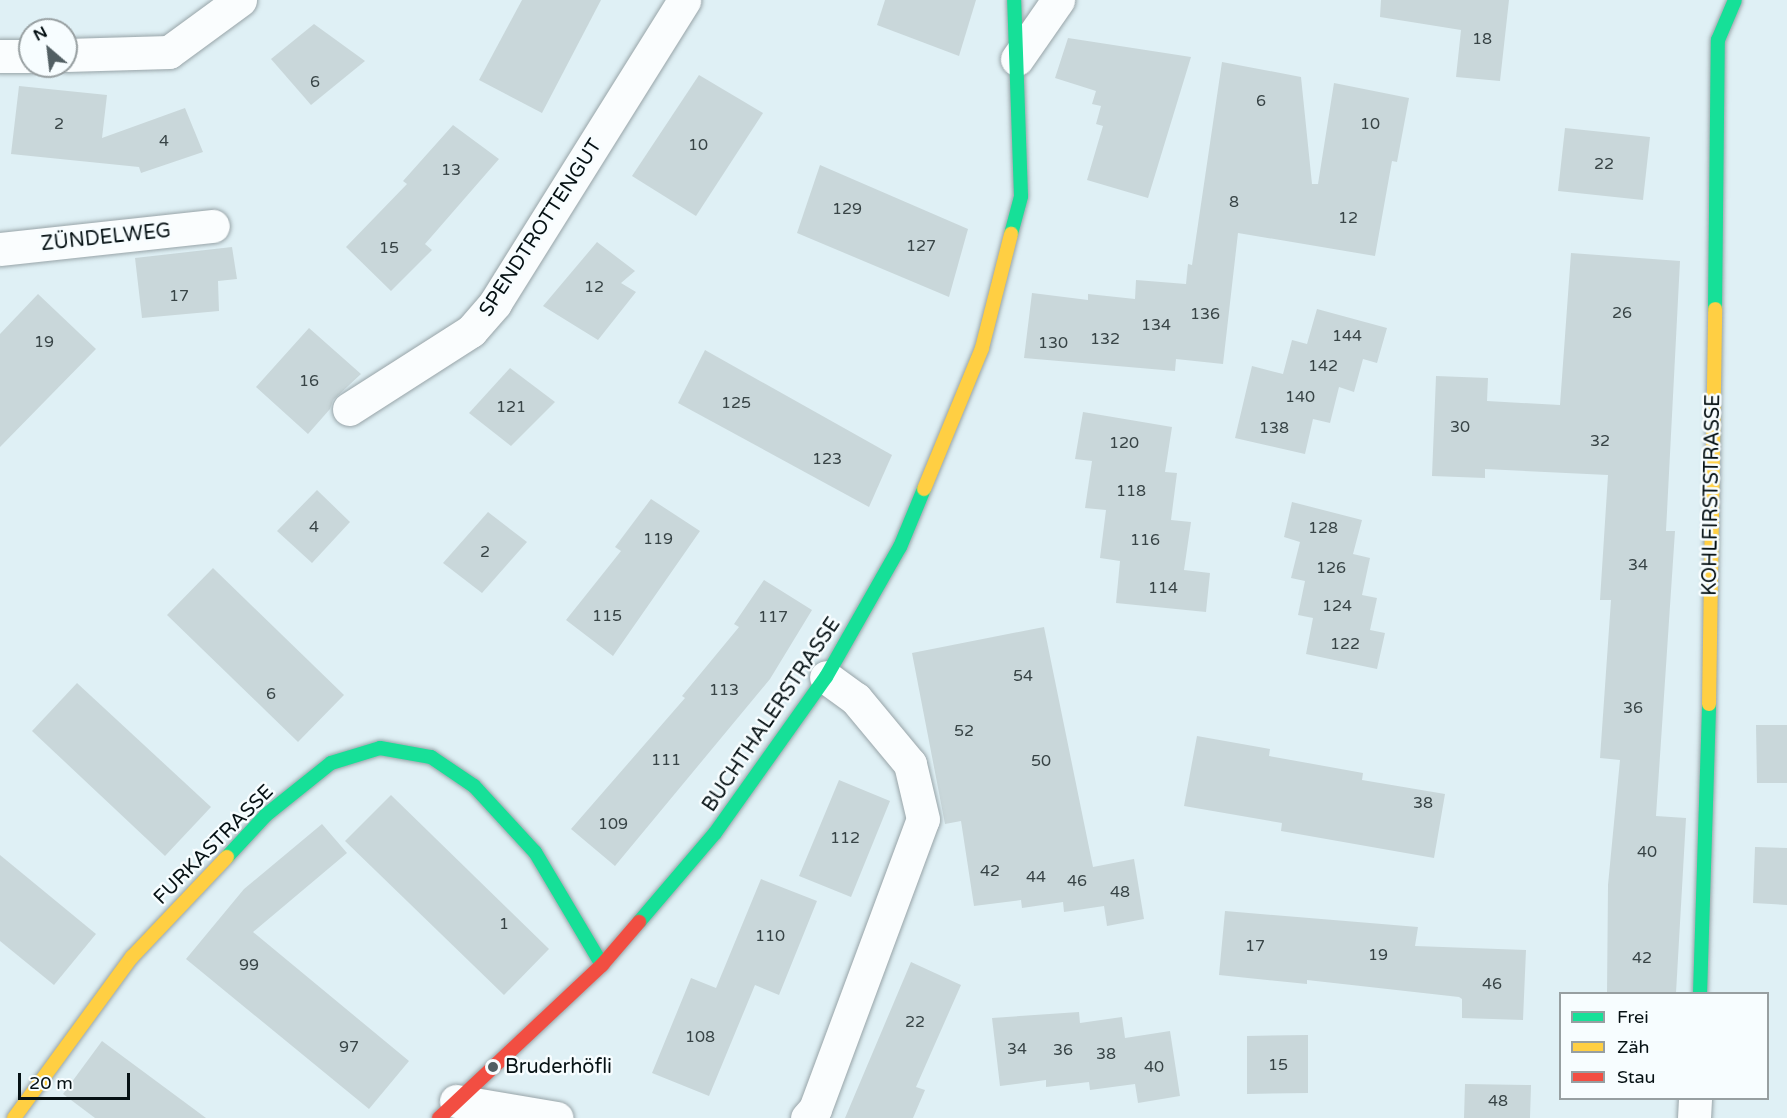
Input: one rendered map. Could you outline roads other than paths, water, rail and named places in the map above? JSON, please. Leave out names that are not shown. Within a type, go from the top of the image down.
[{"type":"street","points":[[78,55],[169,52],[240,0]]},
{"type":"street","name":"SPENDTROTTENGUT","points":[[349,409],[471,331],[495,303],[684,0]]},
{"type":"street","name":"BUCHTHALERSTRASSE","points":[[447,1109],[602,965],[716,833],[826,677],[900,547],[982,348],[1020,196],[1014,0]]},
{"type":"street","points":[[1017,60],[1058,0]]},
{"type":"street","name":"KOHLFIRSTSTRASSE","points":[[1700,992],[1708,814],[1718,40],[1735,0]]},
{"type":"street","points":[[0,56],[18,56]]},
{"type":"street","name":"ZÜNDELWEG","points":[[0,249],[213,226]]},
{"type":"street","points":[[807,1118],[815,1109],[923,819],[910,764],[856,699],[826,677]]},
{"type":"street","name":"FURKASTRASSE","points":[[14,1118],[132,957],[266,814],[331,763],[380,748],[431,757],[474,786],[535,852],[602,965]]},
{"type":"street","points":[[1694,1118],[1695,1100]]},
{"type":"street","points":[[447,1109],[557,1118]]},
{"type":"place","name":"Bruderhöfli","points":[[493,1067]]}]
